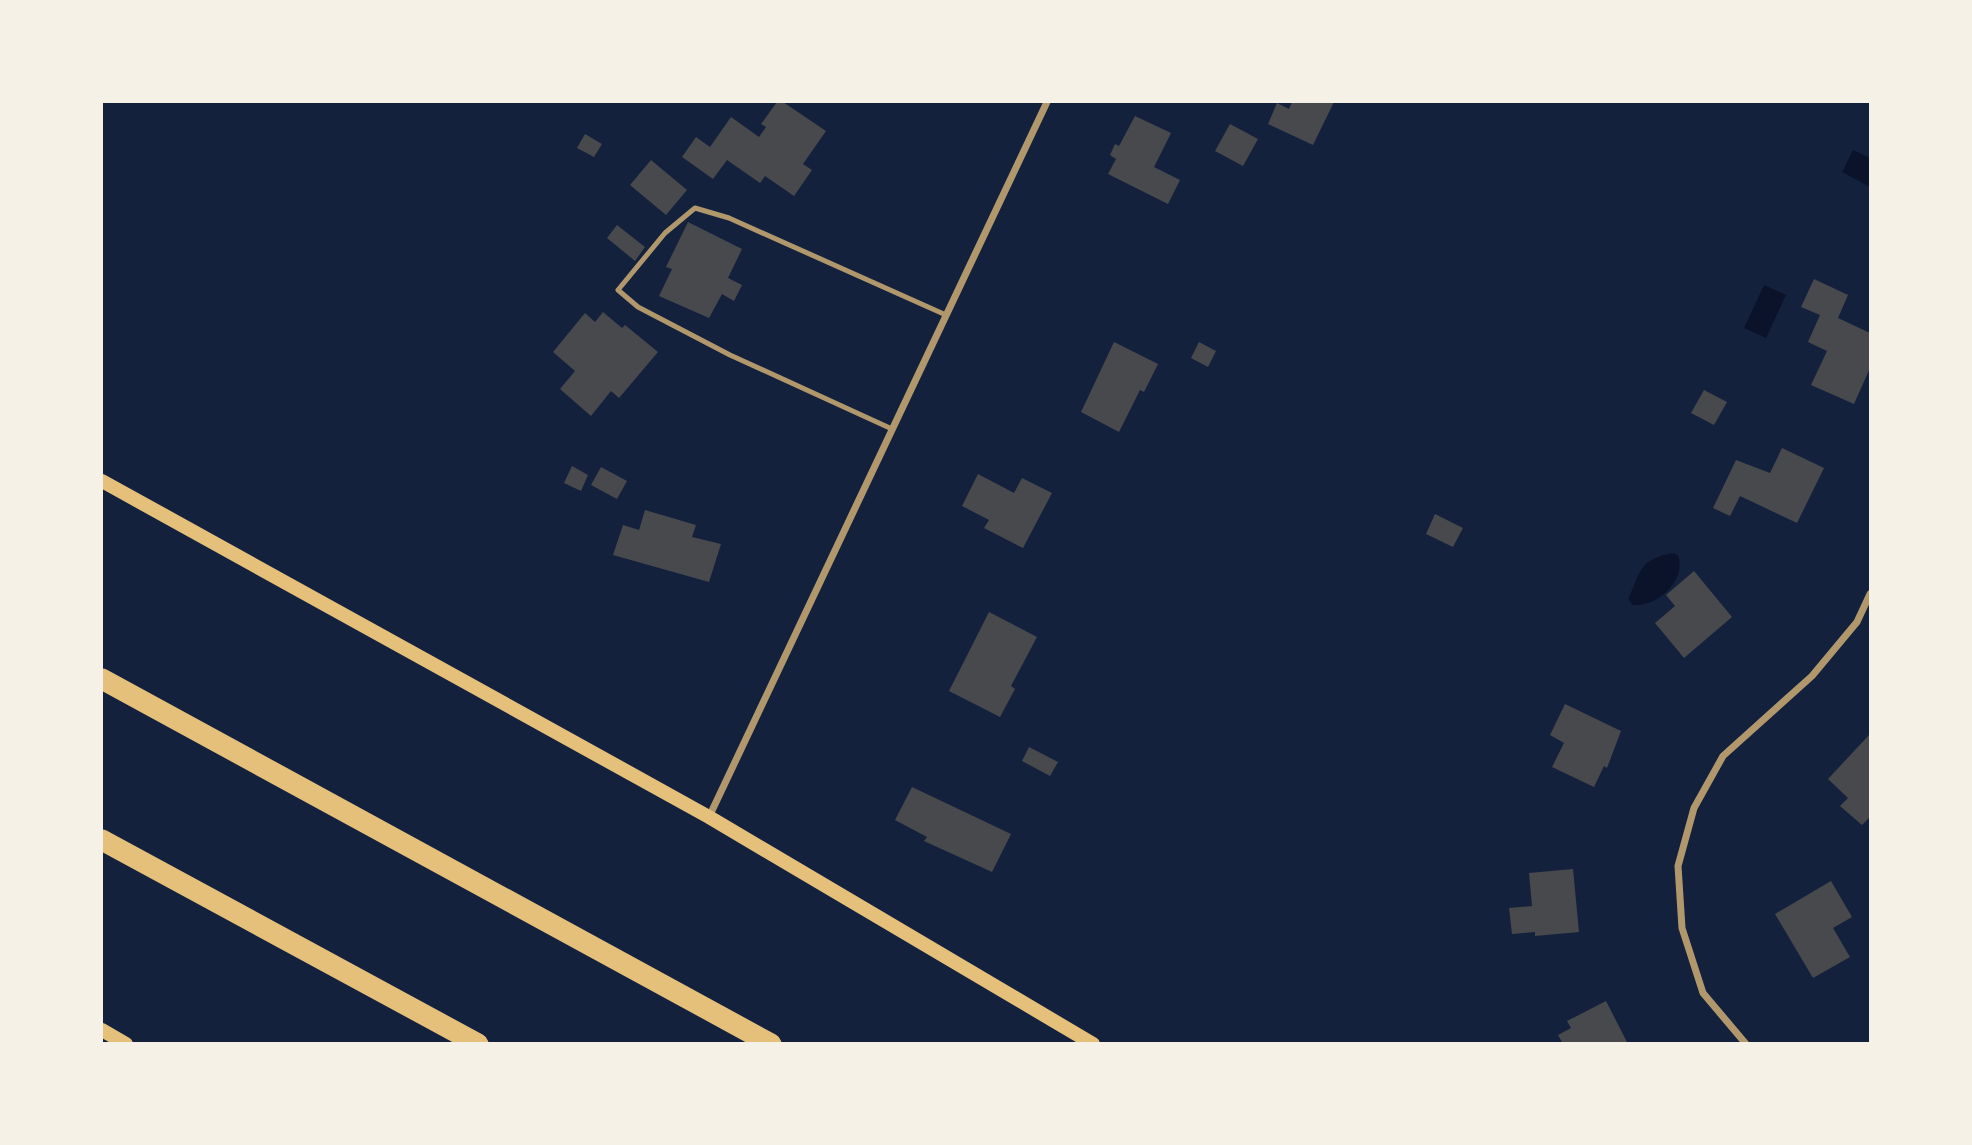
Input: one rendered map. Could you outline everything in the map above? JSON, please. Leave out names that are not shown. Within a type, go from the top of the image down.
[{"type":"highway","points":[[102,680],[771,1044]]},
{"type":"highway","points":[[102,839],[478,1044]]},
{"type":"main road","points":[[102,481],[709,817],[1093,1044]]},
{"type":"main road","points":[[102,1030],[126,1044]]},
{"type":"street","points":[[709,817],[1047,102]]},
{"type":"street","points":[[1746,1044],[1703,993],[1682,929],[1678,866],[1693,808],[1723,755],[1812,677],[1857,622],[1871,594]]},
{"type":"lane","points":[[892,429],[730,355],[638,307],[618,290],[665,233],[695,208],[729,218],[946,315]]},
{"type":"water","points":[[1853,150],[1870,158],[1870,187],[1842,172]]},
{"type":"water","points":[[1764,285],[1786,295],[1766,338],[1744,328]]},
{"type":"water","points":[[1673,553],[1678,555],[1680,565],[1674,583],[1651,602],[1633,605],[1628,599],[1642,568],[1653,559]]},
{"type":"building","points":[[777,102],[783,102],[826,131],[803,164],[812,170],[794,196],[765,176],[760,183],[727,160],[713,179],[682,157],[696,137],[710,147],[731,117],[759,137],[766,127],[761,124]]},
{"type":"building","points":[[1292,102],[1334,102],[1313,145],[1268,124],[1277,103],[1289,109]]},
{"type":"building","points":[[1135,116],[1171,133],[1154,167],[1180,180],[1168,204],[1108,174],[1116,159],[1110,155],[1115,144],[1119,146]]},
{"type":"building","points":[[1230,124],[1258,139],[1243,166],[1215,151]]},
{"type":"building","points":[[585,134],[602,144],[594,157],[577,148]]},
{"type":"building","points":[[651,160],[687,190],[666,215],[630,185]]},
{"type":"building","points":[[688,222],[742,249],[728,278],[742,285],[734,301],[722,294],[709,318],[659,296],[672,269],[666,267]]},
{"type":"building","points":[[617,225],[645,247],[635,261],[607,238]]},
{"type":"building","points":[[1814,279],[1848,295],[1838,318],[1870,333],[1870,368],[1854,404],[1811,385],[1827,351],[1808,342],[1820,315],[1801,307]]},
{"type":"building","points":[[603,312],[622,328],[625,325],[658,352],[619,398],[611,391],[591,416],[560,389],[575,371],[553,352],[585,313],[595,322]]},
{"type":"building","points":[[1114,342],[1158,364],[1144,392],[1140,390],[1119,432],[1081,412]]},
{"type":"building","points":[[1199,342],[1216,351],[1208,367],[1191,358]]},
{"type":"building","points":[[1704,390],[1727,402],[1714,425],[1691,413]]},
{"type":"building","points":[[1782,448],[1824,468],[1797,523],[1740,496],[1730,516],[1713,508],[1736,460],[1770,473]]},
{"type":"building","points":[[572,466],[588,475],[581,491],[564,483]]},
{"type":"building","points":[[601,467],[627,481],[617,499],[591,485]]},
{"type":"building","points":[[978,474],[1014,493],[1022,478],[1052,493],[1023,548],[984,528],[989,520],[962,506]]},
{"type":"building","points":[[645,510],[696,525],[692,537],[721,544],[709,582],[613,555],[623,525],[639,530]]},
{"type":"building","points":[[1435,514],[1463,528],[1453,547],[1426,534]]},
{"type":"building","points":[[1694,571],[1732,617],[1684,658],[1655,623],[1675,606],[1666,595]]},
{"type":"building","points":[[989,612],[1037,637],[1011,686],[1015,689],[1000,717],[949,691]]},
{"type":"building","points":[[1565,704],[1621,731],[1607,768],[1604,766],[1594,787],[1552,767],[1564,743],[1550,735]]},
{"type":"building","points":[[1869,735],[1870,817],[1862,825],[1840,806],[1848,798],[1828,779]]},
{"type":"building","points":[[1029,747],[1058,762],[1050,776],[1022,761]]},
{"type":"building","points":[[912,787],[1011,834],[992,872],[924,841],[927,837],[895,820]]},
{"type":"building","points":[[1573,869],[1579,932],[1535,936],[1535,932],[1512,934],[1509,908],[1532,906],[1529,873]]},
{"type":"building","points":[[1831,881],[1852,917],[1833,928],[1850,957],[1813,978],[1775,914]]},
{"type":"building","points":[[1606,1001],[1628,1044],[1563,1044],[1558,1035],[1571,1028],[1567,1021]]}]
